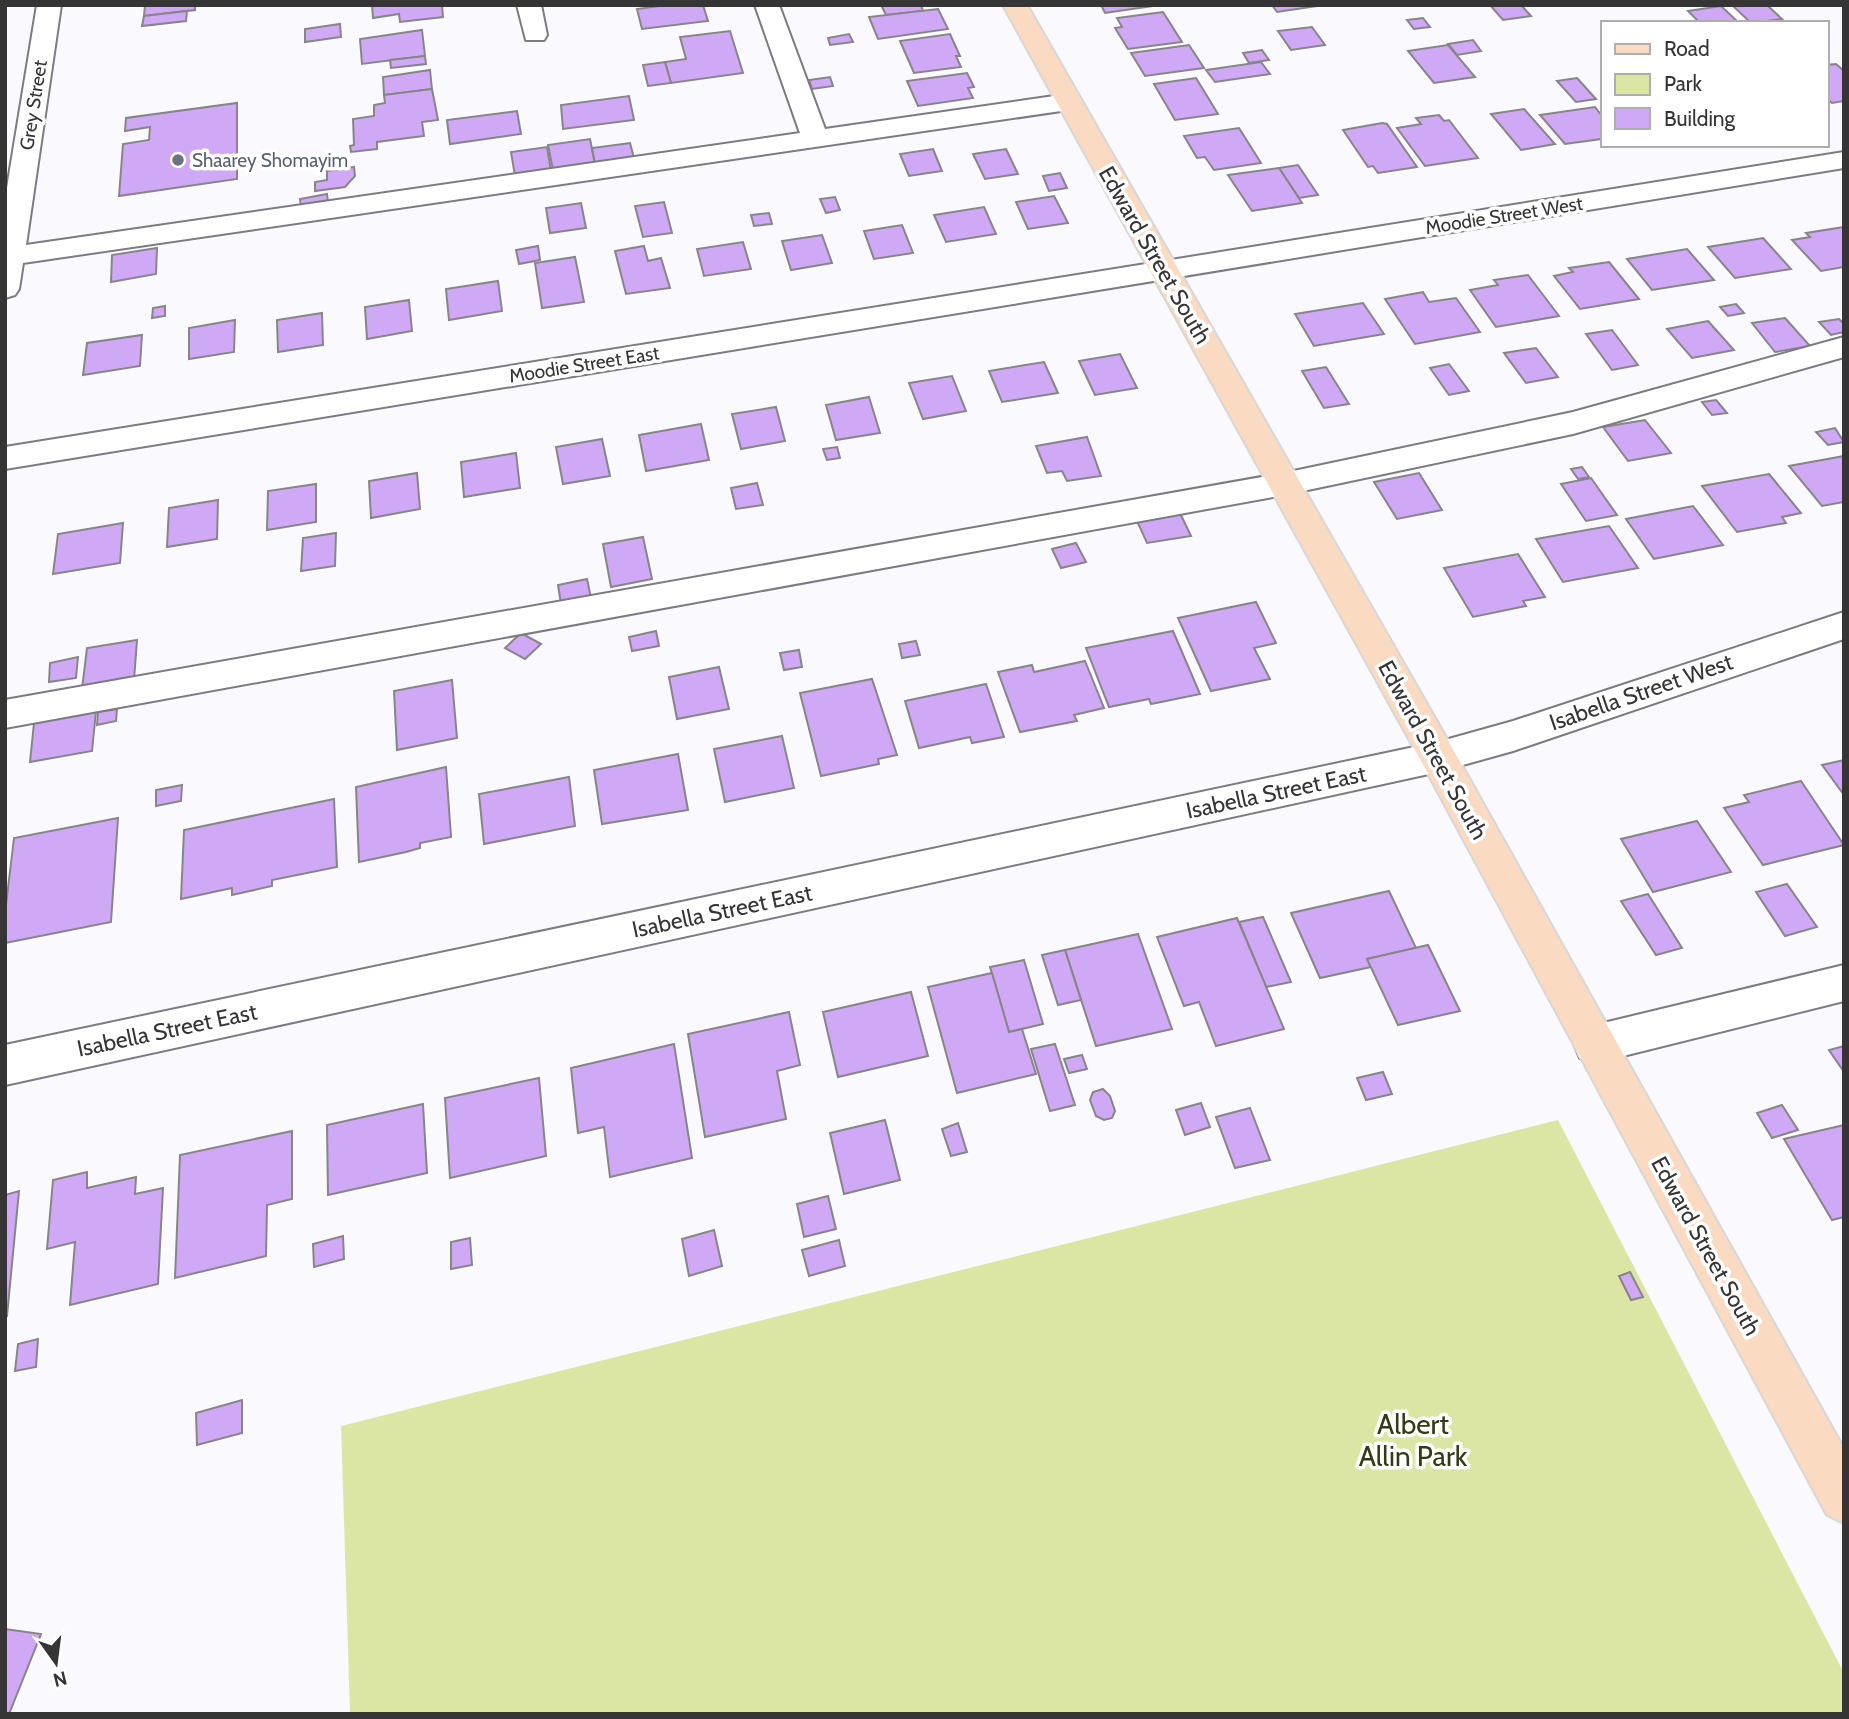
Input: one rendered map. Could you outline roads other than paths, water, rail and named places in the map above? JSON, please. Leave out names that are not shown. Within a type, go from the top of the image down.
[{"type":"main road","name":"Edward Street South","points":[[1015,5],[1438,757],[1595,1044],[1831,1448],[1844,1498]]},
{"type":"street","name":"Grey Street","points":[[5,289],[49,5]]},
{"type":"street","points":[[529,5],[535,35]]},
{"type":"street","points":[[767,5],[815,138]]},
{"type":"street","points":[[10,256],[1068,102]]},
{"type":"street","name":"Moodie Street West","points":[[1163,270],[1844,160]]},
{"type":"street","name":"Moodie Street East","points":[[5,458],[1163,270]]},
{"type":"street","points":[[5,714],[1284,484],[1573,423],[1844,347]]},
{"type":"street","name":"Isabella Street West","points":[[1438,757],[1531,730],[1844,625]]},
{"type":"street","name":"Isabella Street East","points":[[5,1065],[1438,757]]},
{"type":"street","points":[[1595,1044],[1844,983]]},
{"type":"place","name":"Shaarey Shomayim","points":[[178,160]]},
{"type":"park label","name":"Albert Allin Park","points":[[1413,1440]]}]
